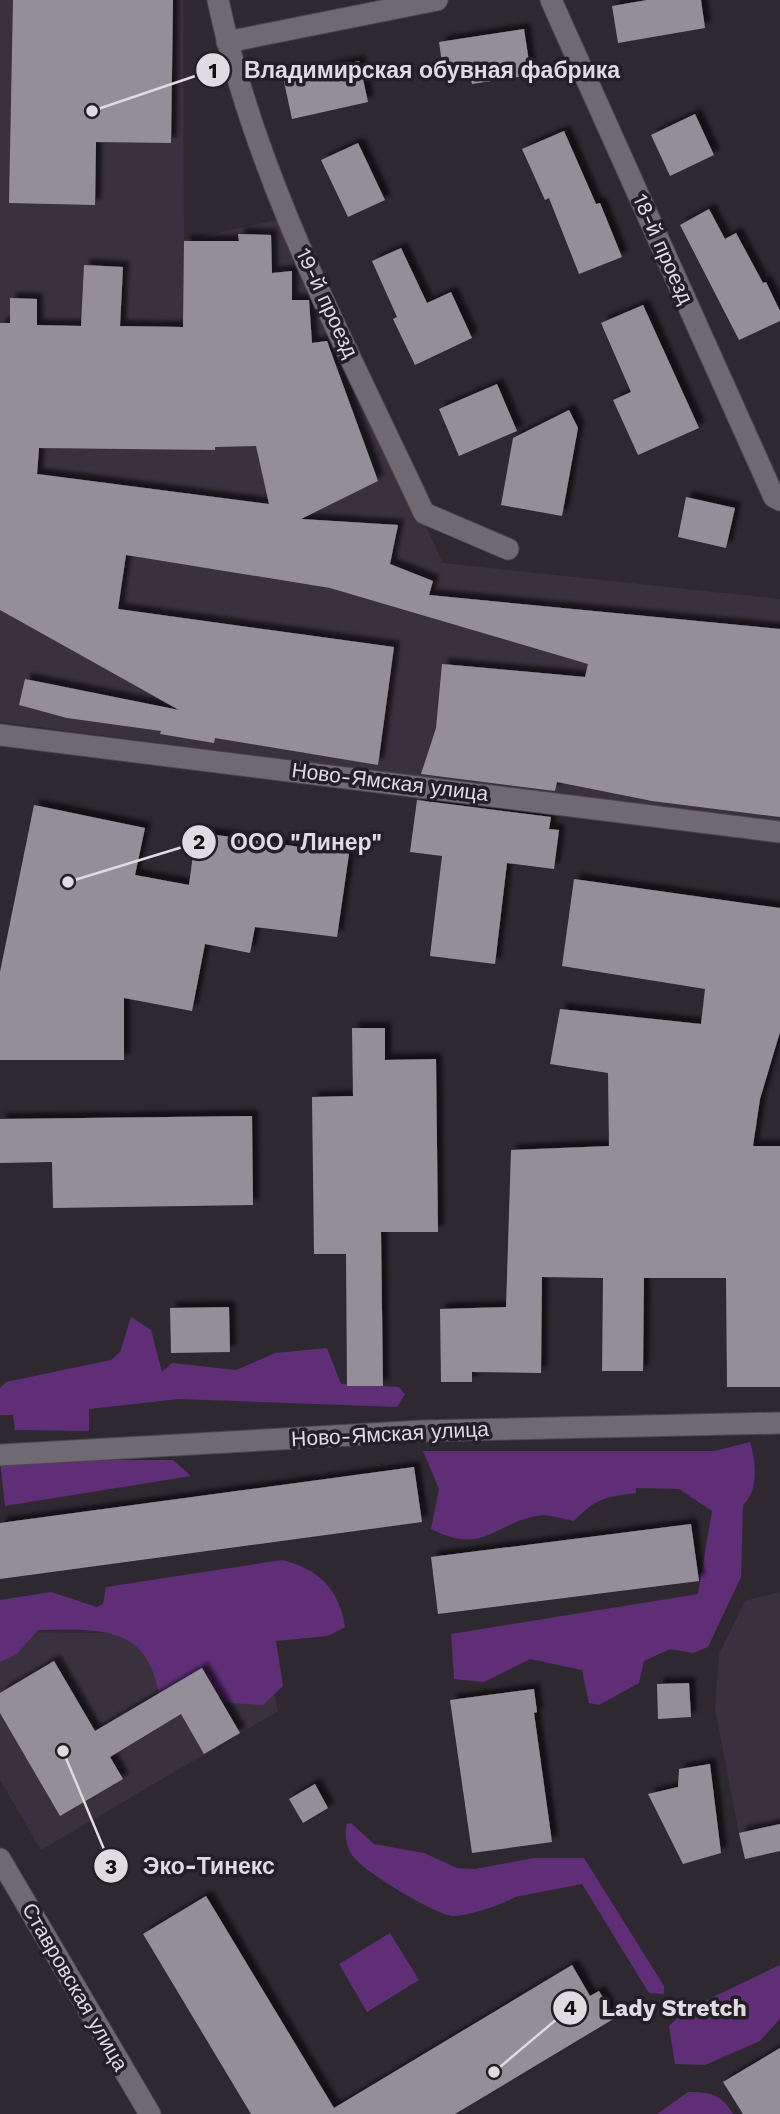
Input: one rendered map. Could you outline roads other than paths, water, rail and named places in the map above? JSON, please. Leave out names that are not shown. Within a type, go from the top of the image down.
[{"type":"street","name":"19-й проезд","points":[[218,0],[227,42],[278,200],[424,513],[508,549]]},
{"type":"street","points":[[227,42],[437,0]]},
{"type":"street","name":"18-й проезд","points":[[551,0],[777,498]]},
{"type":"street","name":"Ново-Ямская улица","points":[[0,735],[780,832]]},
{"type":"street","name":"Ново-Ямская улица","points":[[0,1455],[422,1431],[780,1423]]},
{"type":"street","name":"Ставровская улица","points":[[0,1859],[150,2114]]},
{"type":"place","name":"Владимирская обувная фабрика","points":[[92,111]]},
{"type":"place","name":"ООО \"Линер\"","points":[[68,882]]},
{"type":"place","name":"Эко-Тинекс","points":[[63,1751]]},
{"type":"place","name":"Lady Stretch","points":[[494,2072]]}]
